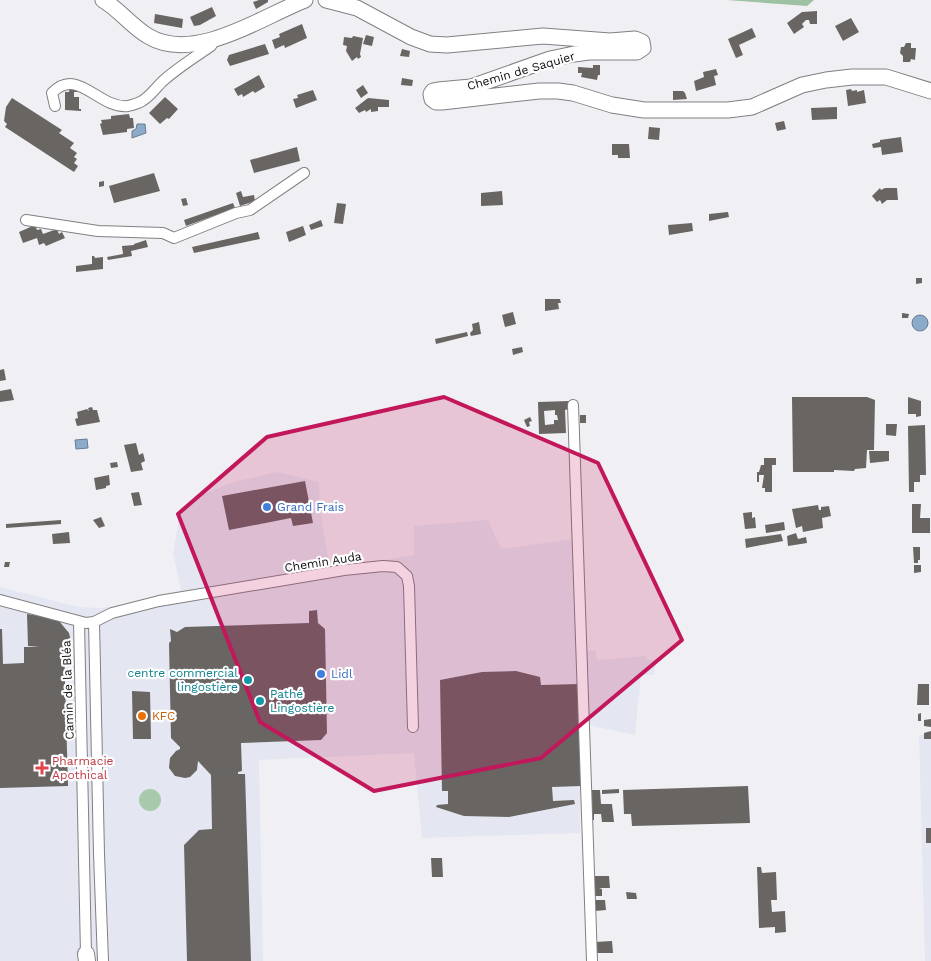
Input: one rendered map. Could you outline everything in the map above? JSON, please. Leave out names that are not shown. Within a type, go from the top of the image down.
[{"type":"street","points":[[103,0],[116,7],[146,36],[171,45],[184,46],[214,40],[300,1]]},
{"type":"street","name":"Chemin de Saquier","points":[[326,0],[357,8],[410,37],[430,44],[447,45],[532,36],[552,36],[610,41],[636,39],[643,44],[643,48],[637,52],[588,52],[561,56],[471,86],[438,90],[431,94],[432,99],[436,102],[539,90],[573,93],[612,105],[644,110],[728,110],[752,107],[802,85],[826,80],[868,76],[893,79],[931,91]]},
{"type":"street","points":[[55,106],[52,93],[58,87],[73,84],[82,86],[105,102],[127,106],[143,101],[165,79],[211,46],[214,40]]},
{"type":"street","points":[[26,220],[98,232],[163,234],[174,238],[236,213],[250,210],[304,173]]},
{"type":"street","points":[[574,405],[592,961]]},
{"type":"street","name":"Chemin Auda","points":[[94,622],[112,613],[159,601],[344,570],[383,566],[397,567],[407,576],[409,586],[413,727]]},
{"type":"street","points":[[0,600],[78,622],[94,622],[103,961]]},
{"type":"street","name":"Camin de la Bléa","points":[[78,622],[87,957]]},
{"type":"highlighted area","points":[[444,397],[598,463],[682,640],[541,758],[374,791],[260,722],[178,514],[267,437]]},
{"type":"shaded area","points":[[277,472],[319,482],[320,511],[330,570],[414,555],[414,526],[488,520],[501,549],[574,539],[580,748],[580,833],[422,838],[414,753],[259,760],[263,961],[0,961],[0,587],[78,607],[100,608],[133,603],[181,590],[173,553],[181,508],[195,498],[234,482]]},
{"type":"shaded area","points":[[584,651],[596,651],[597,660],[646,656],[646,660],[656,660],[654,675],[641,675],[635,735],[587,725]]},
{"type":"shaded area","points":[[931,734],[931,961],[925,961],[919,735]]},
{"type":"green space","points":[[727,0],[814,0],[807,6]]},
{"type":"green space","points":[[150,789],[158,792],[161,800],[158,808],[150,811],[142,808],[139,800],[142,792]]},
{"type":"water","points":[[137,124],[145,124],[146,133],[132,138],[132,131],[136,129]]},
{"type":"water","points":[[920,315],[928,323],[920,331],[912,323]]},
{"type":"water","points":[[87,439],[88,448],[76,449],[75,440]]},
{"type":"building","points":[[268,0],[268,2],[256,9],[253,2]]},
{"type":"building","points":[[212,7],[216,16],[200,25],[194,26],[190,17]]},
{"type":"building","points":[[817,11],[817,24],[810,24],[809,20],[806,20],[802,24],[804,27],[794,34],[787,23],[802,12]]},
{"type":"building","points":[[155,14],[183,19],[182,28],[154,23]]},
{"type":"building","points":[[851,18],[859,32],[843,41],[835,26]]},
{"type":"building","points":[[302,24],[307,38],[285,48],[284,45],[275,49],[272,40],[280,37],[279,34]]},
{"type":"building","points":[[752,28],[756,37],[739,45],[743,55],[736,58],[728,39]]},
{"type":"building","points":[[366,35],[374,37],[372,46],[363,44]]},
{"type":"building","points":[[353,36],[363,38],[361,57],[358,59],[357,57],[352,61],[346,51],[347,46],[343,45],[344,37],[352,38]]},
{"type":"building","points":[[906,43],[911,43],[911,48],[916,48],[915,60],[911,59],[910,62],[903,62],[903,56],[900,53],[901,47],[904,47]]},
{"type":"building","points":[[265,44],[269,54],[230,66],[227,60],[229,55]]},
{"type":"building","points":[[402,49],[410,51],[409,57],[400,56]]},
{"type":"building","points":[[593,65],[600,65],[600,75],[598,75],[597,80],[581,77],[582,73],[578,73],[578,67],[593,68]]},
{"type":"building","points":[[716,69],[718,75],[714,76],[716,85],[696,91],[694,81],[704,77],[703,72]]},
{"type":"building","points":[[259,75],[265,87],[243,97],[242,94],[238,96],[234,89]]},
{"type":"building","points":[[402,78],[413,80],[412,86],[401,85]]},
{"type":"building","points":[[363,85],[368,93],[361,98],[356,90]]},
{"type":"building","points":[[70,86],[78,87],[78,92],[74,92],[74,97],[79,97],[79,109],[81,111],[65,110],[65,92],[69,92]]},
{"type":"building","points":[[851,89],[852,91],[857,90],[857,92],[864,90],[866,103],[848,106],[846,90]]},
{"type":"building","points":[[313,90],[317,100],[296,108],[293,99],[298,98],[297,95]]},
{"type":"building","points":[[673,91],[683,91],[687,99],[673,100]]},
{"type":"building","points":[[165,97],[178,109],[169,119],[167,118],[160,124],[149,113]]},
{"type":"building","points":[[12,98],[62,130],[59,133],[74,143],[70,148],[77,153],[74,157],[77,159],[74,163],[78,166],[74,172],[5,127],[7,124],[4,121],[6,107]]},
{"type":"building","points":[[368,98],[389,100],[389,107],[378,107],[378,111],[371,112],[371,109],[359,113],[355,108]]},
{"type":"building","points":[[837,107],[837,119],[812,120],[811,108]]},
{"type":"building","points":[[129,114],[130,118],[133,118],[134,128],[127,129],[127,132],[103,135],[100,124],[102,123],[101,120],[111,119],[111,116]]},
{"type":"building","points":[[784,121],[786,129],[777,131],[775,123]]},
{"type":"building","points":[[649,127],[660,128],[659,140],[648,139]]},
{"type":"building","points":[[901,137],[903,152],[882,155],[881,147],[873,148],[872,144],[880,142],[880,140]]},
{"type":"building","points":[[612,144],[629,144],[630,158],[618,158],[618,155],[612,155]]},
{"type":"building","points":[[297,147],[300,161],[254,173],[250,160]]},
{"type":"building","points":[[154,173],[160,191],[114,203],[109,186]]},
{"type":"building","points":[[104,181],[104,186],[99,187],[99,182]]},
{"type":"building","points":[[880,188],[881,190],[897,188],[898,200],[887,200],[882,204],[880,200],[877,202],[872,196]]},
{"type":"building","points":[[241,191],[243,197],[254,195],[255,201],[240,206],[236,193]]},
{"type":"building","points":[[502,191],[503,205],[481,206],[481,193]]},
{"type":"building","points":[[186,198],[188,205],[183,206],[181,199]]},
{"type":"building","points":[[233,203],[235,208],[186,226],[184,220]]},
{"type":"building","points":[[337,203],[346,204],[343,224],[334,223]]},
{"type":"building","points":[[728,212],[729,217],[709,221],[709,214]]},
{"type":"building","points":[[321,220],[323,226],[311,230],[309,225]]},
{"type":"building","points":[[692,223],[693,231],[669,235],[668,225]]},
{"type":"building","points":[[35,225],[37,230],[41,229],[43,234],[57,229],[59,234],[62,232],[65,238],[46,246],[44,243],[39,245],[37,238],[23,243],[19,232]]},
{"type":"building","points":[[303,226],[306,235],[289,242],[286,232]]},
{"type":"building","points":[[258,232],[260,239],[194,253],[192,247]]},
{"type":"building","points":[[146,240],[148,247],[131,251],[132,256],[108,260],[107,257],[123,254],[122,246],[134,245]]},
{"type":"building","points":[[92,256],[95,258],[103,257],[103,269],[76,272],[76,266],[92,264]]},
{"type":"building","points":[[916,278],[922,278],[922,283],[916,284]]},
{"type":"building","points":[[545,299],[560,299],[561,303],[558,303],[559,309],[545,311]]},
{"type":"building","points":[[513,312],[516,324],[505,327],[502,315]]},
{"type":"building","points":[[902,313],[909,314],[908,318],[902,318]]},
{"type":"building","points":[[479,322],[481,334],[471,336],[472,324]]},
{"type":"building","points":[[467,332],[468,336],[436,344],[435,339]]},
{"type":"building","points":[[522,347],[523,352],[513,355],[512,349]]},
{"type":"building","points":[[4,369],[6,380],[0,381],[0,370]]},
{"type":"building","points":[[11,389],[14,400],[0,402],[0,391]]},
{"type":"building","points":[[792,397],[867,397],[875,400],[874,450],[867,450],[866,468],[855,469],[854,471],[793,472]]},
{"type":"building","points":[[908,397],[921,401],[921,416],[916,417],[916,414],[908,414]]},
{"type":"building","points":[[569,401],[569,409],[565,410],[566,433],[539,434],[538,402]],"holes":[[[555,410],[555,415],[557,415],[558,420],[554,420],[554,424],[545,425],[544,411]]]},
{"type":"building","points":[[92,407],[93,410],[97,410],[100,422],[77,426],[75,419],[78,418],[77,412],[87,409],[89,411],[88,408]]},
{"type":"building","points":[[580,415],[586,415],[586,423],[580,423]]},
{"type":"building","points":[[530,417],[532,421],[529,422],[530,426],[527,427],[524,420]]},
{"type":"building","points":[[886,424],[897,424],[896,436],[886,435]]},
{"type":"building","points":[[925,425],[926,475],[920,475],[920,482],[914,482],[914,492],[909,492],[908,426]]},
{"type":"building","points":[[136,443],[139,455],[143,453],[145,461],[141,463],[143,470],[131,472],[124,445]]},
{"type":"building","points":[[869,451],[889,451],[889,461],[870,463]]},
{"type":"building","points":[[764,458],[776,458],[776,465],[772,465],[772,492],[765,492],[765,488],[762,488],[764,475],[759,475],[759,482],[757,482],[757,472],[759,472],[761,465],[764,465]]},
{"type":"building","points":[[117,462],[118,467],[111,468],[110,463]]},
{"type":"building","points":[[109,475],[110,485],[96,490],[94,478]]},
{"type":"building","name":"Grand Frais","points":[[305,481],[313,523],[293,526],[291,518],[229,530],[222,496]]},
{"type":"building","points":[[139,492],[142,505],[134,506],[131,493]]},
{"type":"building","points":[[912,504],[921,504],[920,518],[930,518],[930,533],[912,533]]},
{"type":"building","points":[[818,505],[819,510],[821,510],[821,507],[829,506],[831,516],[822,518],[823,528],[803,532],[802,526],[796,528],[792,509]]},
{"type":"building","points":[[752,512],[752,518],[755,517],[756,528],[745,529],[743,513]]},
{"type":"building","points":[[101,517],[105,526],[99,528],[93,520]]},
{"type":"building","points":[[61,520],[61,524],[6,528],[6,524]]},
{"type":"building","points":[[784,522],[785,530],[766,533],[765,525]]},
{"type":"building","points":[[69,532],[70,543],[53,544],[52,534]]},
{"type":"building","points":[[796,533],[798,539],[806,537],[807,543],[788,546],[787,536]]},
{"type":"building","points":[[781,534],[783,541],[746,548],[745,539]]},
{"type":"building","points":[[913,547],[920,547],[920,560],[918,560],[918,563],[914,563]]},
{"type":"building","points":[[5,562],[10,562],[9,567],[4,567]]},
{"type":"building","points":[[914,565],[921,565],[921,572],[914,573]]},
{"type":"building","name":"centre commercial lingostière","points":[[317,610],[318,623],[325,629],[327,733],[321,740],[241,743],[242,771],[238,772],[238,774],[245,774],[251,961],[187,961],[184,845],[199,830],[212,829],[211,775],[198,761],[197,770],[190,777],[175,776],[169,768],[170,758],[180,749],[171,738],[170,629],[177,632],[185,627],[309,623],[309,611]]},
{"type":"building","points":[[27,614],[59,621],[69,633],[72,645],[64,646],[68,786],[0,788],[0,629],[2,629],[3,664],[24,663],[24,647],[40,647],[28,646]]},
{"type":"building","points":[[516,671],[540,677],[541,685],[579,684],[581,786],[552,787],[553,801],[574,800],[575,804],[509,817],[464,816],[436,807],[437,805],[448,804],[448,791],[442,791],[440,680],[482,672]]},
{"type":"building","points":[[918,684],[929,684],[929,705],[917,705]]},
{"type":"building","name":"KFC","points":[[132,691],[150,692],[151,739],[133,739]]},
{"type":"building","points":[[921,713],[921,721],[918,721],[918,714]]},
{"type":"building","points":[[931,719],[931,727],[924,726],[924,720]]},
{"type":"building","points":[[931,731],[931,739],[924,739],[924,733]]},
{"type":"building","points":[[748,786],[750,823],[632,826],[631,814],[624,814],[623,790]]},
{"type":"building","points":[[619,789],[619,793],[602,794],[602,790]]},
{"type":"building","points":[[590,790],[600,790],[601,804],[612,804],[614,822],[602,822],[601,814],[594,814],[594,820],[591,820]]},
{"type":"building","points":[[926,828],[931,828],[931,843],[926,843]]},
{"type":"building","points":[[431,858],[442,858],[443,877],[432,877]]},
{"type":"building","points":[[757,867],[761,867],[762,873],[776,872],[777,900],[771,900],[772,912],[785,911],[786,932],[775,933],[775,927],[759,928]]},
{"type":"building","points":[[594,876],[609,876],[610,888],[599,888],[602,889],[602,896],[594,896]]},
{"type":"building","points":[[626,892],[636,893],[637,899],[627,899]]},
{"type":"building","points":[[594,900],[605,900],[606,910],[595,911]]},
{"type":"building","points":[[612,941],[613,953],[596,953],[595,942]]},
{"type":"place","name":"Grand Frais","points":[[267,507]]},
{"type":"place","name":"Lidl","points":[[321,674]]},
{"type":"place","name":"centre commercial lingostière","points":[[248,680]]},
{"type":"place","name":"Pathé Lingostière","points":[[260,701]]},
{"type":"place","name":"KFC","points":[[142,716]]},
{"type":"place","name":"Pharmacie Apothical","points":[[42,768]]}]
